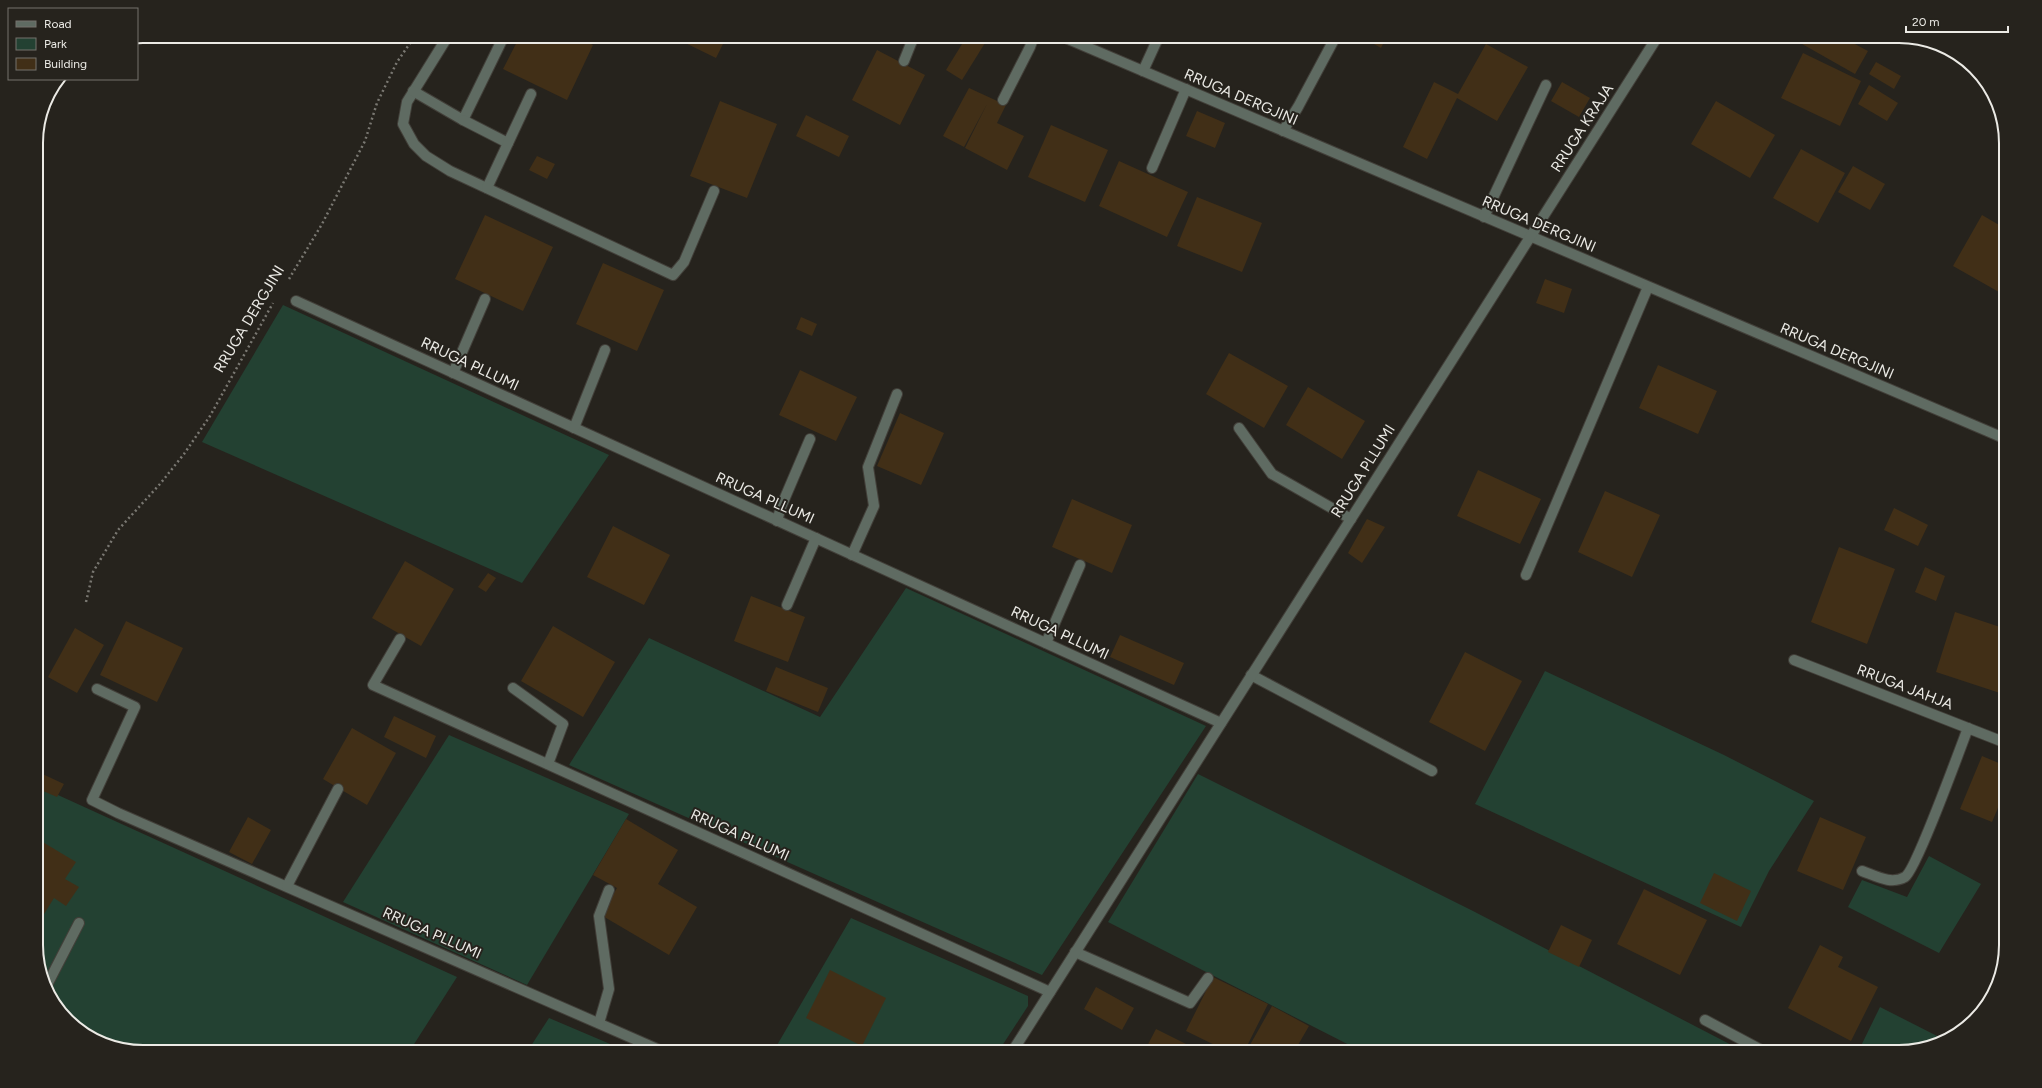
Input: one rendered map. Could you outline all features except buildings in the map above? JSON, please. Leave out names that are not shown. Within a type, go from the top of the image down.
[{"type":"street","points":[[444,43],[407,102],[403,124],[414,144],[426,156],[444,167],[673,275],[684,262],[714,191]]},
{"type":"street","points":[[463,120],[501,43]]},
{"type":"street","points":[[904,60],[911,43]]},
{"type":"street","points":[[1003,100],[1031,43]]},
{"type":"street","name":"RRUGA DERGJINI","points":[[1077,43],[1999,436]]},
{"type":"street","points":[[1143,71],[1156,43]]},
{"type":"street","points":[[1283,131],[1298,107],[1332,43]]},
{"type":"street","name":"RRUGA KRAJA","points":[[1530,236],[1654,43]]},
{"type":"street","points":[[1484,216],[1546,85]]},
{"type":"street","points":[[1152,168],[1186,89]]},
{"type":"street","points":[[413,91],[463,120],[508,143]]},
{"type":"street","points":[[487,188],[531,94]]},
{"type":"street","name":"RRUGA PLLUMI","points":[[1016,1045],[1530,236]]},
{"type":"street","points":[[1526,575],[1648,287]]},
{"type":"street","points":[[453,373],[485,300]]},
{"type":"street","name":"RRUGA PLLUMI","points":[[296,302],[1221,723]]},
{"type":"street","points":[[574,428],[605,350]]},
{"type":"street","points":[[852,555],[874,506],[868,467],[897,394]]},
{"type":"street","points":[[1239,428],[1272,474],[1350,518]]},
{"type":"street","points":[[777,521],[781,507],[810,439]]},
{"type":"street","points":[[787,605],[816,538]]},
{"type":"street","points":[[1046,643],[1080,565]]},
{"type":"street","name":"RRUGA PLLUMI","points":[[400,639],[373,685],[1050,992]]},
{"type":"street","name":"RRUGA JAHJA","points":[[1794,660],[1999,740]]},
{"type":"street","points":[[1251,675],[1432,771]]},
{"type":"street","points":[[513,688],[563,724],[548,764]]},
{"type":"street","name":"RRUGA PLLUMI","points":[[97,689],[136,707],[92,800],[118,813],[233,862],[648,1045]]},
{"type":"street","points":[[1862,871],[1892,881],[1906,876],[1918,855],[1968,728]]},
{"type":"street","points":[[287,886],[338,790]]},
{"type":"street","points":[[599,1023],[608,989],[599,916],[609,890]]},
{"type":"street","points":[[49,980],[79,923]]},
{"type":"street","points":[[1075,952],[1190,1003],[1208,978]]},
{"type":"street","points":[[1704,1020],[1752,1045]]},
{"type":"path","name":"RRUGA DERGJINI","points":[[288,280],[322,224],[365,141],[377,103],[397,62],[410,43]]},
{"type":"path","name":"RRUGA DERGJINI","points":[[86,602],[93,572],[118,530],[165,478],[210,416],[277,297]]},
{"type":"green space","points":[[283,305],[609,455],[522,583],[202,442]]},
{"type":"green space","points":[[906,588],[1206,726],[1042,975],[569,765],[649,638],[820,717]]},
{"type":"green space","points":[[1545,671],[1724,755],[1814,801],[1769,871],[1741,927],[1475,804]]},
{"type":"green space","points":[[449,735],[629,814],[527,985],[343,902]]},
{"type":"green space","points":[[1198,774],[1473,911],[1731,1045],[1349,1045],[1108,922]]},
{"type":"green space","points":[[43,788],[457,977],[413,1045],[143,1045],[124,1043],[99,1035],[77,1020],[68,1011],[53,989],[45,964],[43,951]]},
{"type":"green space","points":[[1929,856],[1981,884],[1939,953],[1848,907],[1862,880],[1907,897]]},
{"type":"green space","points":[[851,918],[1028,996],[1028,1006],[1003,1045],[777,1045]]},
{"type":"green space","points":[[1880,1007],[1938,1037],[1925,1042],[1912,1044],[1861,1045]]},
{"type":"green space","points":[[549,1018],[613,1045],[532,1045]]}]
